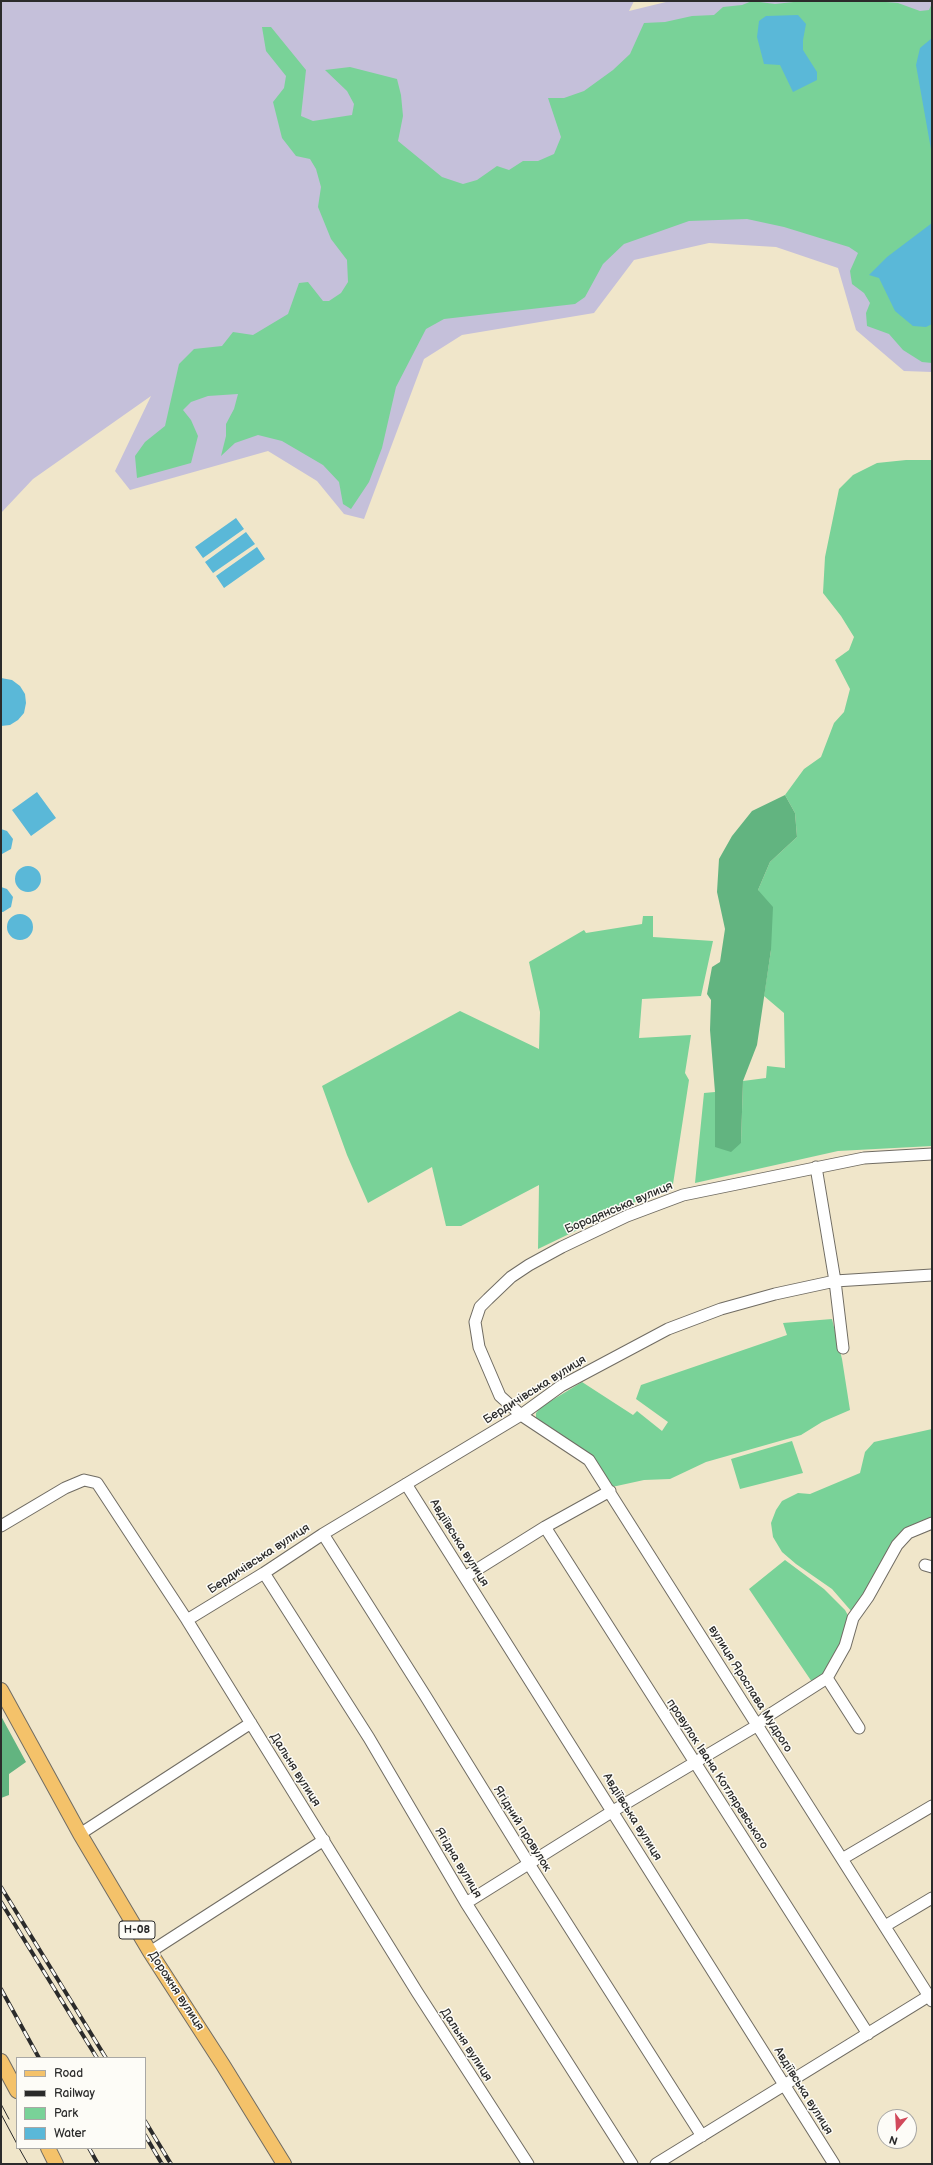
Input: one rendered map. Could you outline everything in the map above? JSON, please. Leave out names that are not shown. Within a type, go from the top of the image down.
[{"type":"main road","name":"Дорожня вулиця","points":[[1,1690],[80,1834],[150,1952],[224,2065],[284,2164]]},
{"type":"main road","points":[[1,2061],[16,2089]]},
{"type":"main road","points":[[48,2149],[56,2164]]},
{"type":"street","name":"Бородянська вулиця","points":[[521,1415],[500,1396],[476,1333],[475,1322],[480,1308],[511,1277],[562,1247],[627,1216],[683,1195],[864,1158],[932,1154]]},
{"type":"street","points":[[816,1167],[835,1281],[843,1348]]},
{"type":"street","name":"Бердичівська вулиця","points":[[187,1620],[264,1573],[323,1534],[521,1415],[561,1386],[668,1329],[721,1309],[775,1294],[835,1281],[932,1275]]},
{"type":"street","name":"вулиця Ярослава Мудрого","points":[[521,1415],[589,1460],[931,1997]]},
{"type":"street","name":"Дальня вулиця","points":[[1,1526],[65,1488],[84,1480],[97,1483],[187,1620],[417,1992],[528,2164]]},
{"type":"street","name":"Авдіївська вулиця","points":[[406,1484],[613,1811],[784,2086],[830,2163]]},
{"type":"street","points":[[465,1577],[545,1527],[610,1491]]},
{"type":"street","points":[[466,1903],[693,1762],[758,1725],[766,1717],[827,1678],[845,1646],[853,1618],[868,1597],[897,1545],[908,1533],[932,1523]]},
{"type":"street","name":"провулок Івана Котляревського","points":[[545,1527],[693,1762],[868,2034]]},
{"type":"street","name":"Ягідний провулок","points":[[323,1534],[529,1864],[702,2136]]},
{"type":"street","name":"Ягідна вулиця","points":[[264,1573],[369,1738],[466,1903],[632,2164]]},
{"type":"street","points":[[827,1678],[859,1728]]},
{"type":"street","points":[[80,1834],[250,1723]]},
{"type":"street","points":[[842,1859],[932,1806]]},
{"type":"street","points":[[150,1952],[324,1840]]},
{"type":"street","points":[[885,1926],[932,1898]]},
{"type":"street","points":[[656,2164],[931,1997]]},
{"type":"shaded area","points":[[1,1],[634,1],[629,11],[670,1],[932,1],[932,372],[904,371],[856,330],[838,268],[776,247],[709,243],[634,260],[594,313],[462,335],[424,359],[364,519],[344,514],[317,481],[268,451],[130,490],[115,471],[151,396],[33,479],[1,513]]},
{"type":"green space","points":[[752,1],[775,4],[803,1],[874,1],[898,3],[920,11],[929,10],[932,3],[932,363],[922,362],[903,350],[889,334],[867,326],[866,313],[870,303],[864,293],[852,284],[850,271],[858,253],[849,247],[784,227],[747,219],[689,221],[624,244],[603,264],[585,297],[575,304],[444,319],[426,329],[396,387],[382,448],[369,482],[351,509],[343,504],[339,482],[323,465],[282,441],[258,435],[235,443],[221,456],[226,436],[226,424],[234,409],[238,394],[208,396],[191,402],[183,410],[191,420],[198,436],[191,463],[137,478],[135,456],[145,442],[165,426],[179,364],[194,349],[222,346],[233,332],[253,335],[288,314],[299,283],[308,282],[323,301],[329,301],[341,293],[348,282],[347,260],[331,239],[318,207],[321,187],[316,169],[310,159],[296,156],[282,138],[273,102],[284,88],[286,76],[266,51],[262,27],[271,27],[306,70],[301,116],[313,121],[352,115],[354,104],[347,91],[325,70],[350,67],[397,79],[401,95],[403,116],[398,141],[442,177],[463,184],[477,180],[497,166],[509,170],[523,161],[538,161],[554,154],[561,137],[548,98],[564,98],[584,91],[613,70],[630,54],[644,23],[665,22],[692,16],[714,15],[723,7],[742,5]]},
{"type":"green space","points":[[906,460],[932,460],[932,1146],[838,1151],[695,1183],[704,1093],[715,1092],[715,1147],[741,1143],[743,1081],[766,1078],[767,1066],[785,1068],[784,1013],[764,996],[771,950],[758,890],[770,862],[797,837],[795,813],[785,795],[804,769],[821,757],[834,723],[844,712],[850,689],[835,660],[849,650],[854,637],[841,616],[823,593],[825,557],[839,489],[853,475],[877,463]]},
{"type":"green space","points":[[785,795],[795,813],[797,837],[770,862],[758,890],[773,907],[771,950],[757,1045],[743,1081],[741,1143],[731,1152],[715,1147],[715,1092],[710,1030],[711,1000],[707,994],[712,967],[720,962],[725,929],[717,892],[719,859],[732,836],[752,811]]},
{"type":"green space","points":[[643,916],[653,916],[653,937],[713,941],[701,996],[642,999],[639,1038],[691,1035],[685,1073],[689,1080],[673,1184],[538,1249],[539,1185],[461,1226],[446,1226],[432,1167],[368,1203],[347,1155],[322,1086],[460,1011],[539,1049],[540,1012],[529,962],[584,930],[586,933],[642,924]]},
{"type":"green space","points":[[832,1319],[842,1359],[850,1410],[822,1422],[801,1435],[706,1462],[670,1479],[644,1480],[612,1487],[536,1418],[536,1413],[541,1407],[582,1382],[633,1415],[637,1411],[662,1431],[668,1422],[636,1399],[641,1385],[787,1335],[783,1323]]},
{"type":"green space","points":[[932,1429],[932,1520],[912,1528],[852,1612],[832,1589],[796,1564],[782,1552],[773,1537],[771,1523],[776,1510],[782,1501],[798,1493],[810,1494],[860,1473],[865,1452],[874,1442]]},
{"type":"green space","points":[[792,1441],[803,1473],[740,1489],[731,1459]]},
{"type":"green space","points":[[785,1560],[824,1589],[845,1610],[850,1619],[843,1644],[826,1675],[812,1682],[749,1589]]},
{"type":"green space","points":[[1,1716],[26,1762],[9,1774],[9,1795],[1,1798]]},
{"type":"water","points":[[798,15],[806,24],[803,50],[817,72],[817,80],[793,92],[780,65],[764,64],[757,37],[759,21],[766,16]]},
{"type":"water","points":[[932,38],[932,155],[916,65],[920,48]]},
{"type":"water","points":[[932,223],[932,324],[926,327],[913,326],[895,311],[879,278],[869,275],[887,257]]},
{"type":"water","points":[[236,518],[244,529],[203,558],[195,547]]},
{"type":"water","points":[[246,532],[255,544],[213,573],[205,562]]},
{"type":"water","points":[[257,547],[265,559],[224,588],[216,576]]},
{"type":"water","points":[[1,678],[12,680],[20,686],[25,694],[26,703],[24,713],[18,720],[10,725],[1,726]]},
{"type":"water","points":[[37,792],[56,818],[31,836],[12,810]]},
{"type":"water","points":[[1,829],[7,831],[13,839],[11,849],[2,854]]},
{"type":"water","points":[[28,866],[37,870],[41,879],[37,888],[28,892],[19,888],[15,879],[19,870]]},
{"type":"water","points":[[1,887],[7,889],[13,897],[11,907],[3,912],[1,912]]},
{"type":"water","points":[[20,914],[29,918],[33,927],[29,936],[20,940],[11,936],[7,927],[11,918]]},
{"type":"tram line","points":[[1,2104],[9,2119]]},
{"type":"tram line","points":[[1,2114],[16,2142]]},
{"type":"tram line","points":[[20,2149],[28,2164]]},
{"type":"railway","points":[[1,1887],[105,2057]]},
{"type":"railway","points":[[1,1902],[96,2057]]},
{"type":"railway","points":[[1,1989],[38,2057]]},
{"type":"railway","points":[[146,2123],[171,2164]]},
{"type":"railway","points":[[146,2137],[162,2164]]},
{"type":"railway","points":[[90,2149],[98,2164]]}]
